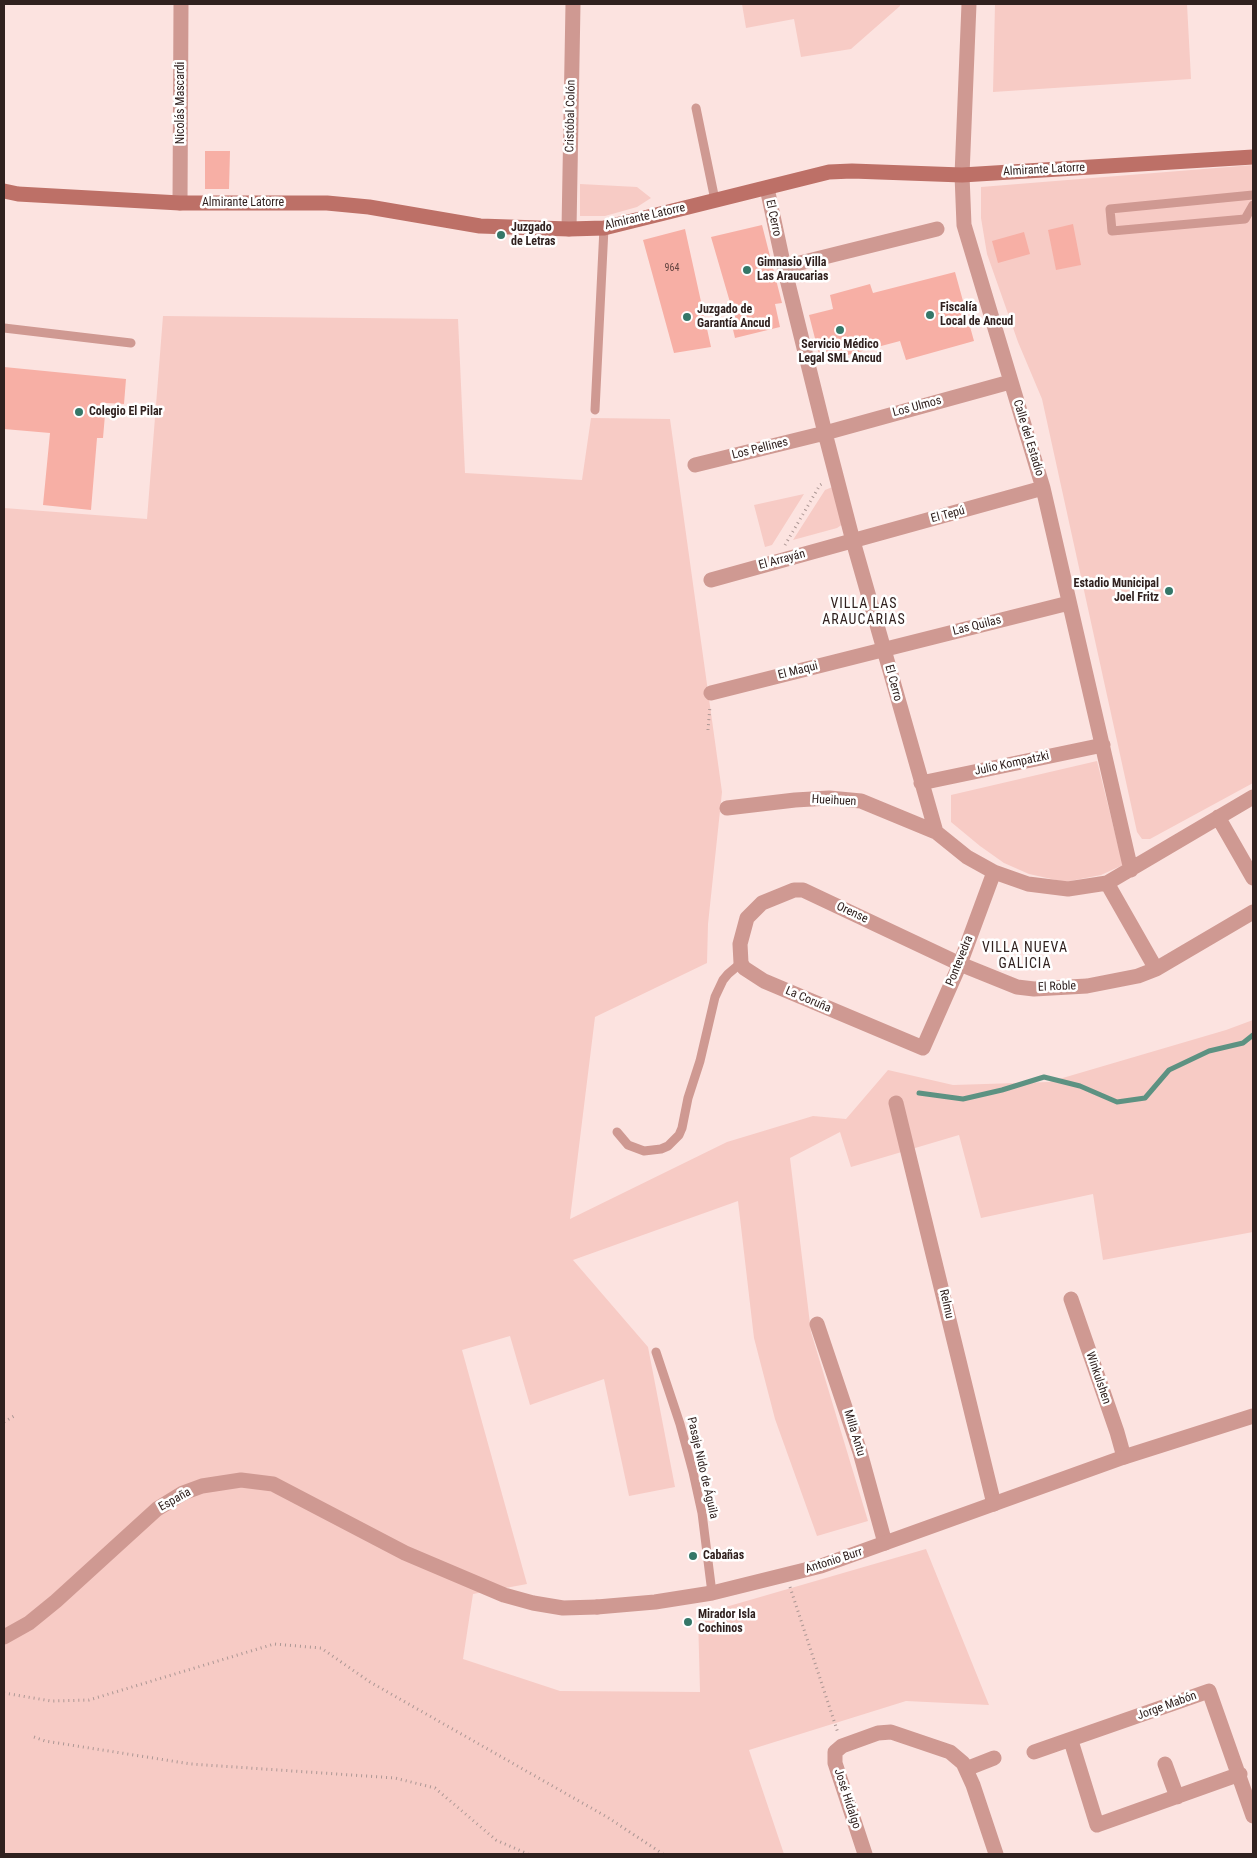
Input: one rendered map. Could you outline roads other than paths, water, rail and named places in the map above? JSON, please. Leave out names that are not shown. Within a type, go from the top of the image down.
[{"type":"main road","name":"Almirante Latorre","points":[[4,191],[18,194],[180,202],[328,203],[369,207],[480,226],[569,229],[604,228],[829,172],[852,171],[962,175],[1253,157]]},
{"type":"street","name":"Nicolás Mascardi","points":[[180,202],[181,4]]},
{"type":"street","name":"Cristóbal Colón","points":[[569,229],[573,4]]},
{"type":"street","name":"Calle del Estadio","points":[[969,4],[962,175],[964,225],[1043,488],[1131,870]]},
{"type":"street","name":"El Cerro","points":[[767,188],[784,267],[853,541],[936,832]]},
{"type":"street","points":[[784,267],[937,229]]},
{"type":"street","name":"Los Ulmos","points":[[825,433],[1010,382]]},
{"type":"street","name":"Los Pellines","points":[[695,465],[825,433]]},
{"type":"street","name":"El Tepú","points":[[853,541],[1043,488]]},
{"type":"street","name":"El Arrayán","points":[[711,580],[853,541]]},
{"type":"street","name":"Las Quilas","points":[[884,650],[1070,603]]},
{"type":"street","name":"El Maqui","points":[[711,693],[884,650]]},
{"type":"street","name":"Julio Kompatzki","points":[[921,782],[1103,744]]},
{"type":"street","points":[[936,832],[967,857],[994,872],[1028,884],[1068,889],[1107,883],[1253,797]]},
{"type":"street","name":"Hueihuen","points":[[727,808],[829,798],[861,802],[936,832]]},
{"type":"street","points":[[1218,818],[1253,878]]},
{"type":"street","name":"Pontevedra","points":[[923,1048],[960,964],[994,872]]},
{"type":"street","points":[[1107,883],[1156,969]]},
{"type":"street","name":"Orense","points":[[741,963],[740,944],[748,918],[756,908],[786,892],[803,890],[960,964]]},
{"type":"street","name":"El Roble","points":[[960,964],[1017,987],[1034,989],[1087,986],[1138,976],[1156,969],[1253,912]]},
{"type":"street","name":"La Coruña","points":[[741,963],[744,968],[764,981],[923,1048]]},
{"type":"street","name":"Relmu","points":[[896,1103],[994,1504]]},
{"type":"street","name":"Winkulshen","points":[[1070,1299],[1124,1457]]},
{"type":"street","name":"Milla Antu","points":[[818,1324],[860,1452],[885,1544]]},
{"type":"street","name":"Antonio Burr","points":[[405,1553],[504,1595],[533,1603],[563,1608],[655,1602],[712,1593],[821,1566],[1124,1457],[1253,1416]]},
{"type":"street","name":"España","points":[[4,1637],[29,1623],[56,1602],[157,1509],[183,1493],[221,1482],[241,1480],[272,1484],[405,1553]]},
{"type":"street","name":"Jorge Mabón","points":[[1034,1752],[1071,1741],[1209,1692],[1240,1774],[1253,1816]]},
{"type":"street","name":"José Hidalgo","points":[[864,1854],[835,1763],[834,1752],[842,1746],[878,1733],[891,1732],[950,1752],[963,1763],[966,1769]]},
{"type":"street","points":[[1071,1741],[1097,1825],[1240,1774]]},
{"type":"street","points":[[994,1758],[966,1769],[996,1854]]},
{"type":"street","points":[[1165,1764],[1177,1797]]},
{"type":"lane","points":[[696,108],[716,200]]},
{"type":"lane","points":[[1253,195],[1110,209],[1112,231],[1245,219],[1253,205]]},
{"type":"lane","points":[[595,410],[604,228]]},
{"type":"lane","points":[[4,328],[131,343]]},
{"type":"lane","points":[[617,1132],[628,1145],[644,1151],[661,1149],[668,1146],[679,1135],[688,1098],[700,1062],[718,988],[728,974],[741,963]]},
{"type":"lane","name":"Pasaje Nido de Águila","points":[[656,1352],[680,1424],[693,1472],[702,1514],[712,1593]]},
{"type":"waterway","points":[[919,1093],[963,1099],[1002,1090],[1044,1077],[1080,1086],[1117,1102],[1145,1098],[1169,1070],[1209,1051],[1243,1043],[1253,1035]]},
{"type":"place","name":"Juzgado de Letras","points":[[501,235]]},
{"type":"place","name":"Gimnasio Villa Las Araucarias","points":[[747,270]]},
{"type":"place","name":"Fiscalía Local de Ancud","points":[[930,315]]},
{"type":"place","name":"Juzgado de Garantía Ancud","points":[[687,317]]},
{"type":"place","name":"Servicio Médico Legal SML Ancud","points":[[840,330]]},
{"type":"place","name":"Colegio El Pilar","points":[[79,412]]},
{"type":"place","name":"Estadio Municipal Joel Fritz","points":[[1169,591]]},
{"type":"place","name":"Cabañas","points":[[693,1556]]},
{"type":"place","name":"Mirador Isla Cochinos","points":[[688,1622]]},
{"type":"district","name":"VILLA LAS ARAUCARIAS","points":[[864,612]]},
{"type":"district","name":"VILLA NUEVA GALICIA","points":[[1025,956]]}]
